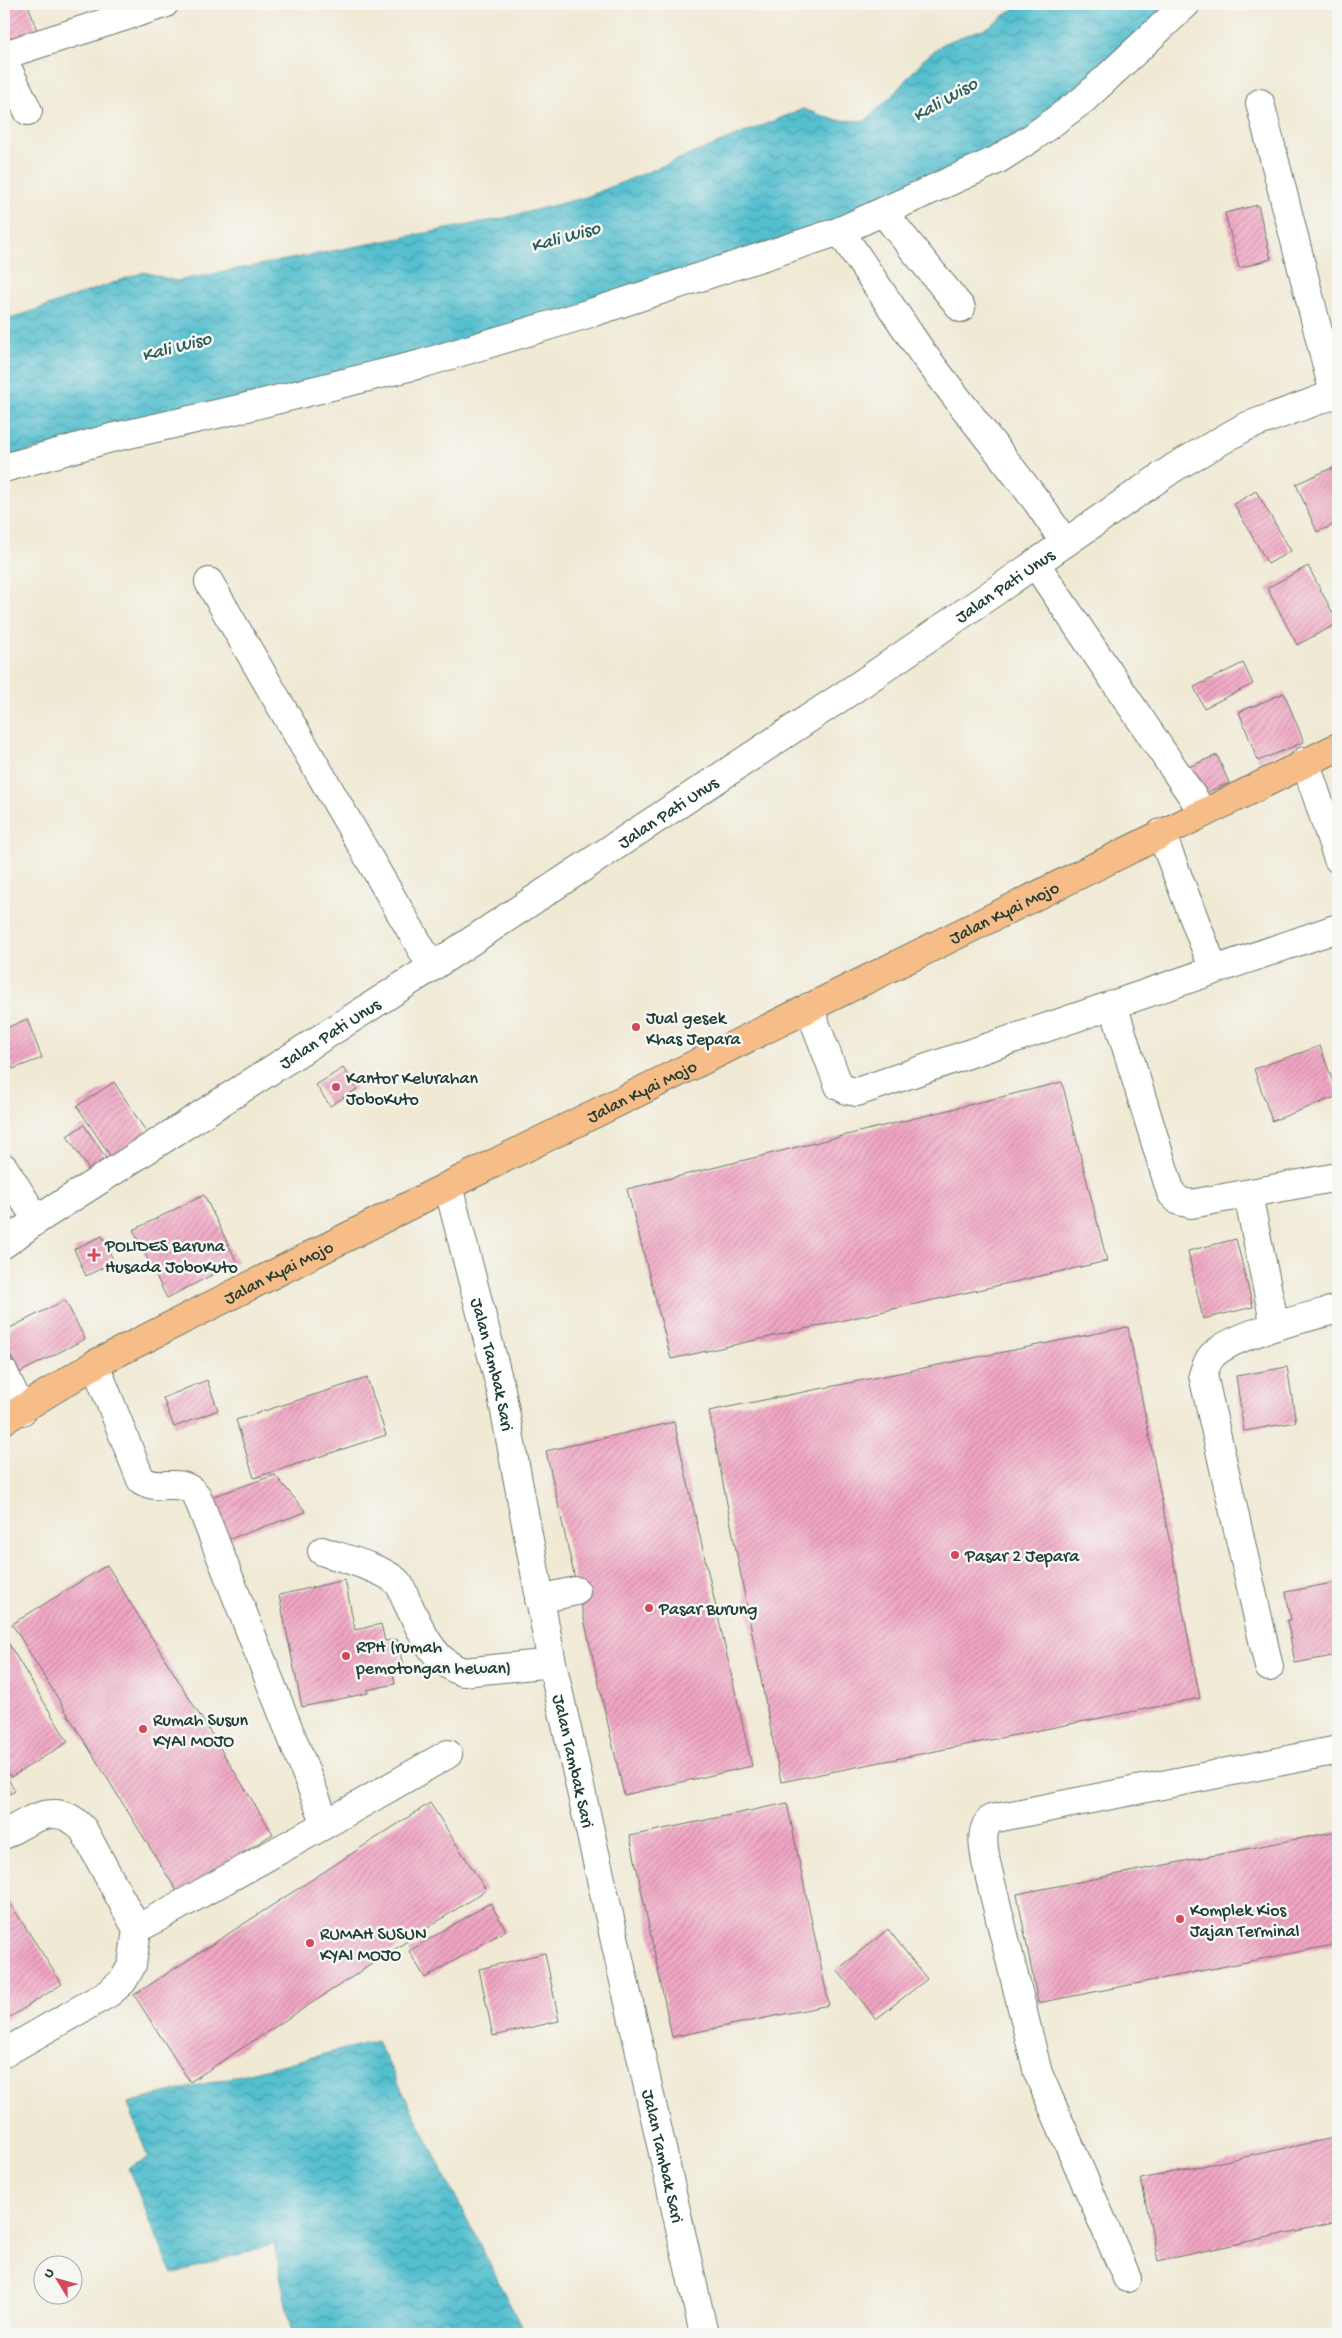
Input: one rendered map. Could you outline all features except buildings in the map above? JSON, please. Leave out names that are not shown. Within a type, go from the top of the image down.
[{"type":"main road","name":"Jalan Kyai Mojo","points":[[13,1416],[94,1364],[448,1186],[1305,761],[1338,747]]},
{"type":"street","points":[[4,55],[164,4]]},
{"type":"street","points":[[4,468],[111,438],[239,409],[421,364],[594,312],[840,231],[997,160],[1033,137],[1083,100],[1186,4]]},
{"type":"street","points":[[4,61],[28,111]]},
{"type":"street","points":[[1260,103],[1336,394]]},
{"type":"street","points":[[883,212],[961,308]]},
{"type":"street","points":[[840,231],[923,354],[1038,503],[1065,543]]},
{"type":"street","name":"Jalan Pati Unus","points":[[4,1244],[37,1220],[432,967],[864,682],[1175,467],[1245,427],[1336,394]]},
{"type":"street","points":[[1035,563],[1203,812]]},
{"type":"street","points":[[209,582],[432,967]]},
{"type":"street","points":[[1305,761],[1338,859]]},
{"type":"street","points":[[1161,833],[1214,970]]},
{"type":"street","points":[[809,1007],[839,1086],[857,1092],[1338,928]]},
{"type":"street","points":[[1113,1004],[1171,1193],[1179,1201],[1191,1204],[1338,1177]]},
{"type":"street","points":[[4,1168],[37,1220]]},
{"type":"street","name":"Jalan Tambak Sari","points":[[448,1186],[501,1390],[552,1662],[704,2334]]},
{"type":"street","points":[[1248,1195],[1275,1326]]},
{"type":"street","points":[[1269,1667],[1202,1375],[1210,1357],[1226,1345],[1275,1326],[1338,1309]]},
{"type":"street","points":[[94,1364],[141,1480],[154,1485],[184,1485],[192,1489],[197,1496],[326,1824]]},
{"type":"street","points":[[4,1373],[13,1416]]},
{"type":"street","points":[[322,1551],[387,1573],[399,1583],[427,1642],[439,1658],[451,1668],[463,1672],[552,1662]]},
{"type":"street","points":[[539,1599],[576,1591]]},
{"type":"street","points":[[1127,2278],[1038,2073],[986,1862],[982,1837],[985,1827],[991,1819],[1338,1750]]},
{"type":"street","points":[[137,1929],[448,1754]]},
{"type":"street","points":[[4,1835],[38,1817],[65,1814],[75,1820],[83,1829],[137,1929],[132,1965],[123,1980],[108,1992],[4,2053]]},
{"type":"water","name":"Kali Wiso","points":[[1021,4],[1182,4],[1064,112],[857,217],[473,342],[4,457],[4,321],[144,272],[176,281],[504,218],[586,197],[803,109],[835,120],[865,121],[892,96],[922,61],[944,43],[988,27]]},
{"type":"water","points":[[377,2041],[525,2334],[292,2334],[274,2244],[172,2274],[128,2168],[148,2158],[128,2103]]},
{"type":"place","name":"Jual gesek Khas Jepara","points":[[636,1027]]},
{"type":"place","name":"Kantor Kelurahan JoboKuto","points":[[336,1087]]},
{"type":"place","name":"POLIDES Baruna Husada JoboKuto","points":[[94,1255]]},
{"type":"place","name":"Pasar 2 Jepara","points":[[955,1555]]},
{"type":"place","name":"Pasar Burung","points":[[649,1608]]},
{"type":"place","name":"RPH (rumah pemotongan hewan)","points":[[346,1656]]},
{"type":"place","name":"Rumah Susun KYAI MOJO","points":[[143,1729]]},
{"type":"place","name":"Komplek Kios Jajan Terminal","points":[[1180,1919]]},
{"type":"place","name":"RUMAH SUSUN KYAI MOJO","points":[[310,1943]]}]
